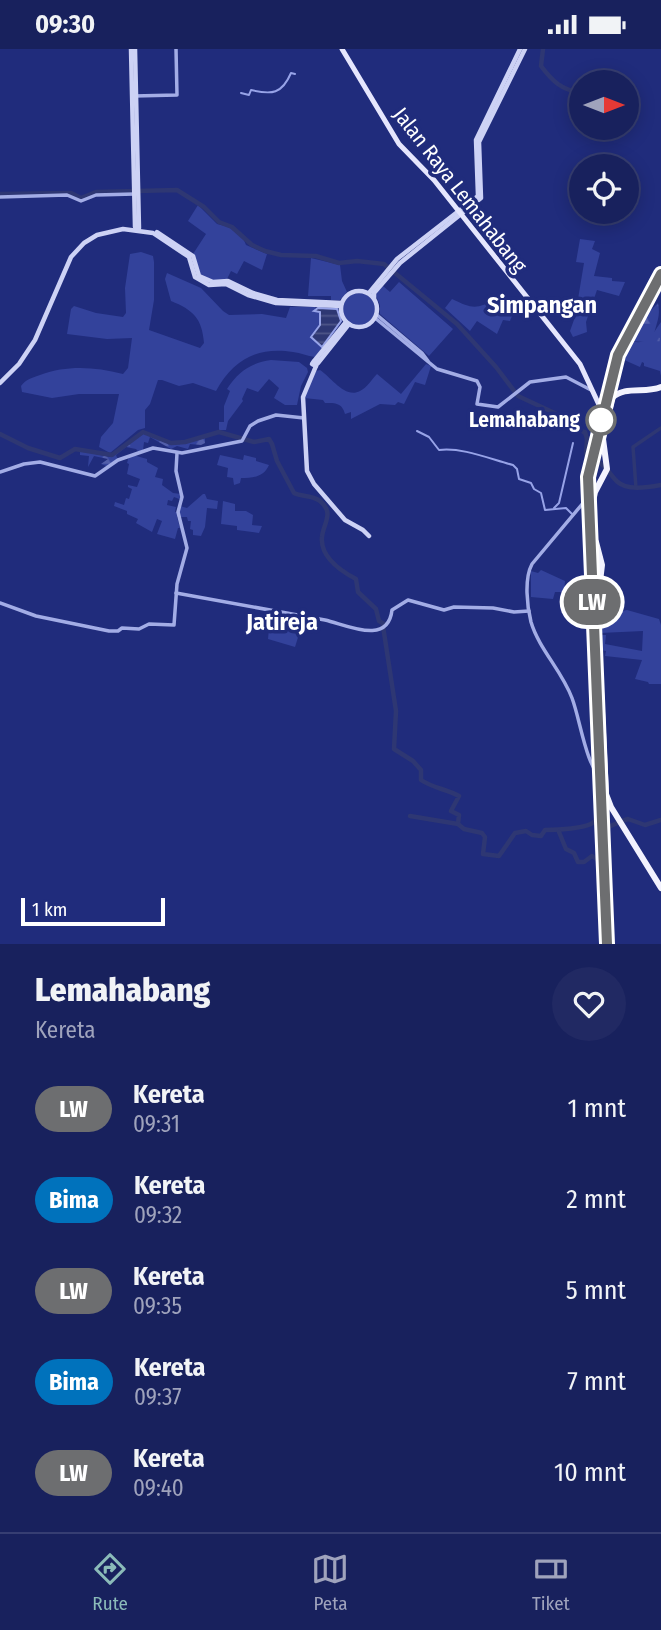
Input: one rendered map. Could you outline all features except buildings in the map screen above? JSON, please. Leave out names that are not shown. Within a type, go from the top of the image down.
[{"type":"highway","points":[[621,822],[609,801],[606,786],[598,566],[592,495],[607,473],[603,439],[611,401],[618,393],[648,392],[661,388]]},
{"type":"highway","points":[[661,388],[651,393],[621,393],[615,397],[605,437],[607,473],[594,503],[604,780],[607,800],[661,886]]},
{"type":"main road","points":[[133,49],[137,227]]},
{"type":"main road","name":"Jalan Raya Lemahabang","points":[[342,49],[401,146],[433,179],[457,214],[580,364],[601,408],[608,412]]},
{"type":"main road","points":[[371,296],[391,269],[482,193],[479,142],[522,49]]},
{"type":"main road","points":[[0,382],[19,364],[37,336],[76,248],[90,237],[112,229],[137,227],[163,235],[190,254],[198,275],[212,282],[228,281],[266,299],[342,304]]},
{"type":"main road","points":[[362,291],[371,296],[377,306],[376,316],[363,327],[348,323],[342,315],[342,304],[346,296],[362,291]]},
{"type":"main road","points":[[348,323],[315,365],[303,397],[307,468],[311,480],[345,520],[369,536]]},
{"type":"street","points":[[134,96],[177,95],[176,49]]},
{"type":"street","points":[[0,197],[68,195],[81,201],[96,195],[136,191]]},
{"type":"street","points":[[376,316],[438,369],[478,382],[480,387],[477,404],[498,407],[529,382],[564,377],[592,390]]},
{"type":"street","points":[[0,471],[40,462],[94,476],[118,460],[153,448],[177,453],[243,439],[248,429],[256,422],[276,415],[304,418]]},
{"type":"street","points":[[0,603],[42,618],[115,631],[124,628],[139,629],[149,624],[174,625],[176,593],[187,548],[178,513],[182,497],[176,466],[177,453]]},
{"type":"street","points":[[592,495],[541,550],[530,567],[529,611],[534,628],[571,695],[593,767],[604,780]]},
{"type":"street","points":[[176,593],[368,630],[383,627],[391,620],[392,610],[408,600],[444,610],[454,607],[529,611]]},
{"type":"green space","points":[[198,205],[217,224],[229,227],[243,238],[246,245],[267,254],[262,270],[244,261],[237,274],[231,271],[227,279],[214,282],[200,276],[193,254],[206,234],[188,221]]},
{"type":"green space","points":[[580,239],[595,241],[592,249],[600,253],[594,276],[625,282],[619,296],[597,290],[586,322],[587,332],[573,337],[570,331],[584,263],[576,262]]},
{"type":"green space","points":[[141,252],[153,256],[154,262],[154,300],[149,330],[200,348],[204,343],[201,327],[195,316],[171,301],[165,279],[167,273],[201,288],[229,315],[262,314],[286,318],[290,307],[315,307],[321,323],[311,337],[323,347],[315,357],[296,352],[269,351],[248,358],[230,371],[216,391],[193,383],[179,386],[158,380],[150,404],[145,410],[145,428],[138,430],[110,453],[99,447],[101,437],[113,423],[119,394],[79,394],[52,398],[22,392],[21,386],[32,378],[71,368],[123,374],[128,368],[132,338],[107,339],[67,334],[71,309],[74,306],[123,317],[126,313],[125,288],[130,254]]},
{"type":"green space","points":[[311,258],[340,265],[347,292],[340,300],[331,300],[331,296],[308,296]]},
{"type":"green space","points":[[399,282],[453,329],[429,356],[380,314],[380,305],[375,294],[383,286],[390,292]]},
{"type":"green space","points":[[359,293],[371,297],[375,309],[371,321],[359,325],[347,321],[343,309],[347,297]]},
{"type":"green space","points":[[497,298],[515,303],[509,314],[512,316],[510,321],[503,320],[497,334],[477,321],[470,331],[445,308],[452,299],[474,307]]},
{"type":"green space","points":[[658,303],[659,316],[654,335],[660,338],[659,345],[654,350],[645,342],[630,341],[642,312],[648,313]]},
{"type":"green space","points":[[661,322],[661,376],[660,371],[644,366],[642,362],[640,367],[622,359],[630,341],[646,340]]},
{"type":"green space","points":[[271,360],[299,362],[307,368],[297,405],[285,405],[274,398],[279,388],[269,379],[258,392],[247,388],[243,401],[228,421],[226,430],[219,430],[219,422],[224,422],[224,406],[230,391],[227,389],[231,383],[251,366]]},
{"type":"green space","points":[[426,364],[431,366],[425,385],[415,382],[404,404],[380,404],[351,419],[351,412],[345,414],[338,404],[304,398],[316,371],[320,370],[338,386],[354,393],[365,388],[377,374],[401,394]]},
{"type":"green space","points":[[142,433],[169,444],[205,437],[205,443],[190,444],[188,449],[177,446],[171,449],[150,437],[148,443],[144,442],[143,450],[139,452],[126,447],[116,455],[118,460],[109,467],[101,464],[108,459],[94,456],[88,467],[89,456],[80,455],[80,451],[110,457]]},
{"type":"green space","points":[[220,455],[243,460],[244,455],[269,465],[261,474],[241,478],[240,483],[234,485],[233,478],[227,477],[228,468],[217,465]]},
{"type":"green space","points":[[129,456],[147,459],[147,462],[158,468],[155,477],[163,479],[162,485],[173,493],[181,494],[182,500],[174,497],[172,501],[168,500],[167,505],[176,507],[175,512],[179,512],[180,506],[187,508],[203,494],[207,499],[218,501],[217,509],[207,508],[201,536],[193,535],[193,530],[190,529],[191,521],[188,521],[187,517],[177,517],[180,528],[175,539],[157,534],[162,521],[157,519],[152,532],[136,523],[138,519],[127,514],[127,511],[114,506],[115,502],[124,505],[132,489],[128,485],[137,487],[140,479],[127,474]]},
{"type":"green space","points":[[223,501],[235,504],[235,511],[246,511],[253,515],[252,525],[262,526],[259,533],[237,530],[237,526],[221,524]]},
{"type":"green space","points":[[541,570],[565,581],[564,592],[555,592],[553,599],[531,597],[531,571],[538,573]]},
{"type":"green space","points":[[627,610],[659,619],[661,684],[649,684],[635,679],[642,660],[605,656],[606,651],[601,650],[600,635],[606,635],[605,644],[642,651],[643,631],[600,633],[599,616]]},
{"type":"green space","points":[[262,618],[293,626],[293,630],[300,631],[295,647],[268,639],[269,629],[261,627]]},
{"type":"water","points":[[318,308],[337,309],[341,321],[322,347],[311,337],[320,325],[320,312],[314,311]]},
{"type":"waterway","points":[[543,49],[541,66],[554,81],[569,89]]},
{"type":"waterway","points":[[241,93],[249,95],[251,90],[276,91],[284,85],[291,73],[295,74]]},
{"type":"waterway","points":[[0,194],[71,193],[81,198],[96,192],[177,190],[204,207],[219,222],[232,227],[252,245],[265,251],[281,255],[316,256],[339,263],[357,261],[384,264],[457,324],[518,396],[561,416],[585,433]]},
{"type":"waterway","points":[[636,488],[633,447],[661,428]]},
{"type":"waterway","points":[[417,431],[429,437],[439,450],[466,452],[513,465],[517,469],[519,479],[531,483],[534,489],[541,493],[545,510],[566,508],[572,514]]},
{"type":"waterway","points":[[0,434],[28,448],[60,458],[75,449],[112,455],[143,432],[171,443],[185,442],[219,432],[254,442],[269,439],[294,493],[317,499],[327,510],[322,537],[324,551],[338,567],[356,579],[358,592],[376,609],[379,621],[384,624],[396,711],[394,749],[413,761],[421,770],[421,780],[459,796],[451,811],[459,815],[458,824]]},
{"type":"waterway","points":[[585,432],[586,455],[598,461],[621,485],[642,488],[661,485]]},
{"type":"waterway","points":[[554,508],[559,503],[573,443]]},
{"type":"waterway","points":[[410,816],[458,824],[464,829],[482,833],[485,837],[483,854],[499,856],[515,833],[526,831],[541,836],[545,830],[571,829],[591,824],[597,816],[597,799],[605,798]]},
{"type":"waterway","points":[[559,832],[566,849],[574,853],[578,862],[584,862],[592,856],[601,862],[600,830],[628,819],[645,825],[661,820]]},
{"type":"railway","points":[[607,944],[588,482],[591,459],[618,355],[661,274]]},
{"type":"train","name":"LW","points":[[607,944],[588,477],[618,355],[661,274]]},
{"type":"place","name":"Lemahabang","points":[[601,420]]},
{"type":"district","name":"Simpangan","points":[[542,305]]},
{"type":"district","name":"Jatireja","points":[[282,622]]}]
